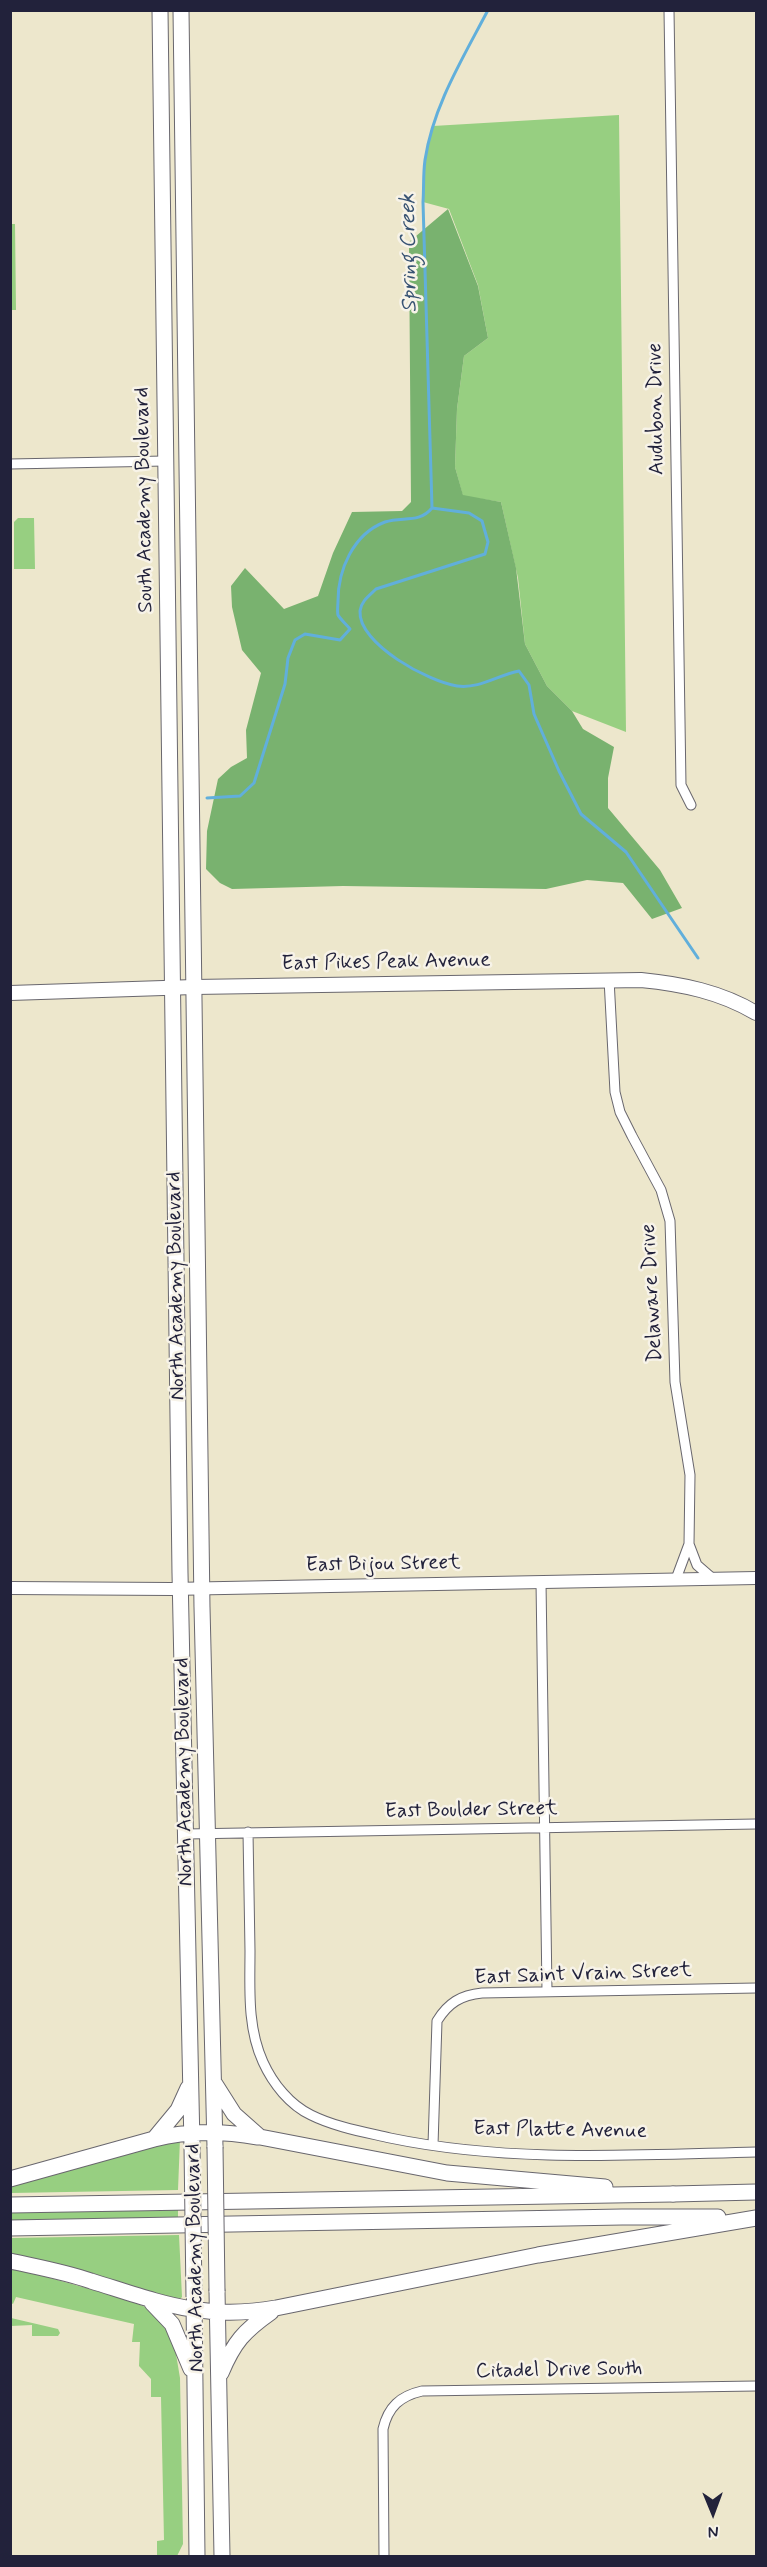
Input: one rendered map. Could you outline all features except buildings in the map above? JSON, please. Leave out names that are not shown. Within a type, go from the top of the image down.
[{"type":"main road","name":"South Academy Boulevard","points":[[160,10],[173,988]]},
{"type":"main road","name":"South Academy Boulevard","points":[[181,10],[194,987]]},
{"type":"main road","name":"East Pikes Peak Avenue","points":[[10,993],[194,987],[652,981],[686,986],[733,1001],[756,1013]]},
{"type":"main road","name":"North Academy Boulevard","points":[[194,987],[202,1588],[222,2556]]},
{"type":"main road","name":"North Academy Boulevard","points":[[173,988],[197,2556]]},
{"type":"main road","points":[[154,2139],[178,2110],[191,2082]]},
{"type":"main road","points":[[214,2082],[234,2114],[260,2138]]},
{"type":"main road","points":[[10,2179],[154,2139],[260,2138],[447,2174],[673,2194]]},
{"type":"main road","points":[[10,2205],[756,2192]]},
{"type":"main road","points":[[10,2228],[622,2217],[756,2218]]},
{"type":"main road","points":[[10,2260],[89,2280],[150,2301],[194,2304],[218,2314],[250,2313],[538,2255],[756,2218]]},
{"type":"main road","points":[[150,2301],[172,2324],[195,2377]]},
{"type":"main road","points":[[219,2378],[230,2351],[242,2334],[276,2308]]},
{"type":"street","name":"Audubon Drive","points":[[669,10],[681,785],[691,805]]},
{"type":"street","points":[[10,464],[165,461]]},
{"type":"street","name":"Delaware Drive","points":[[609,980],[615,1092],[620,1112],[661,1190],[671,1229],[675,1382],[690,1476],[689,1544],[676,1579]]},
{"type":"street","name":"Delaware Drive","points":[[689,1544],[697,1565],[712,1578]]},
{"type":"street","name":"East Bijou Street","points":[[10,1588],[181,1589],[756,1578]]},
{"type":"street","points":[[541,1582],[547,1991]]},
{"type":"street","name":"East Boulder Street","points":[[186,1834],[756,1824]]},
{"type":"street","name":"East Platte Avenue","points":[[248,1833],[251,2015],[254,2037],[268,2071],[292,2103],[321,2120],[363,2132],[433,2145],[536,2156],[756,2152]]},
{"type":"street","name":"East Saint Vrain Street","points":[[433,2145],[437,2021],[453,2001],[471,1994],[756,1988]]},
{"type":"street","name":"Citadel Drive South","points":[[384,2556],[383,2429],[385,2420],[404,2396],[422,2391],[756,2386]]},
{"type":"green space","points":[[619,115],[626,732],[572,711],[547,686],[525,644],[518,578],[501,502],[463,496],[455,467],[457,409],[464,356],[488,338],[478,285],[449,209],[423,202],[425,161],[433,126]]},
{"type":"green space","points":[[448,209],[478,286],[488,338],[464,356],[457,409],[455,467],[463,495],[501,502],[516,568],[525,644],[547,686],[572,711],[583,729],[614,747],[608,778],[608,808],[660,870],[682,908],[652,919],[623,883],[587,880],[546,889],[343,886],[232,889],[220,883],[206,869],[207,831],[218,779],[231,767],[247,758],[246,730],[261,673],[242,650],[232,607],[231,586],[245,568],[284,609],[318,596],[333,553],[352,512],[402,511],[411,502],[409,242]]},
{"type":"green space","points":[[11,224],[15,224],[16,310],[11,310]]},
{"type":"green space","points":[[18,518],[34,518],[35,569],[14,569],[14,522]]},
{"type":"green space","points":[[180,2139],[178,2190],[11,2193],[10,2186]]},
{"type":"green space","points":[[178,2205],[178,2219],[11,2222],[10,2208]]},
{"type":"green space","points":[[179,2235],[182,2297],[179,2300],[11,2254],[11,2238]]},
{"type":"green space","points":[[11,2267],[129,2300],[152,2310],[161,2318],[174,2342],[180,2378],[183,2544],[177,2556],[157,2556],[157,2541],[164,2540],[161,2397],[151,2397],[151,2379],[139,2366],[140,2342],[132,2342],[134,2324],[16,2297],[13,2304],[11,2303]]},
{"type":"green space","points":[[11,2318],[58,2329],[60,2333],[58,2336],[32,2336],[32,2325],[11,2326]]},
{"type":"waterway","name":"Spring Creek","points":[[432,508],[423,202],[424,165],[429,140],[442,101],[488,10]]},
{"type":"waterway","points":[[432,508],[469,513],[482,521],[488,542],[485,554],[376,589],[362,604],[360,611],[362,624],[370,636],[397,659],[445,683],[457,686],[481,684],[519,671],[529,685],[534,714],[581,814],[626,852],[698,958]]},
{"type":"waterway","points":[[207,798],[240,796],[254,783],[285,684],[288,658],[295,640],[305,634],[340,640],[350,629],[338,615],[339,589],[344,566],[356,544],[364,535],[385,522],[416,518],[432,508]]}]
